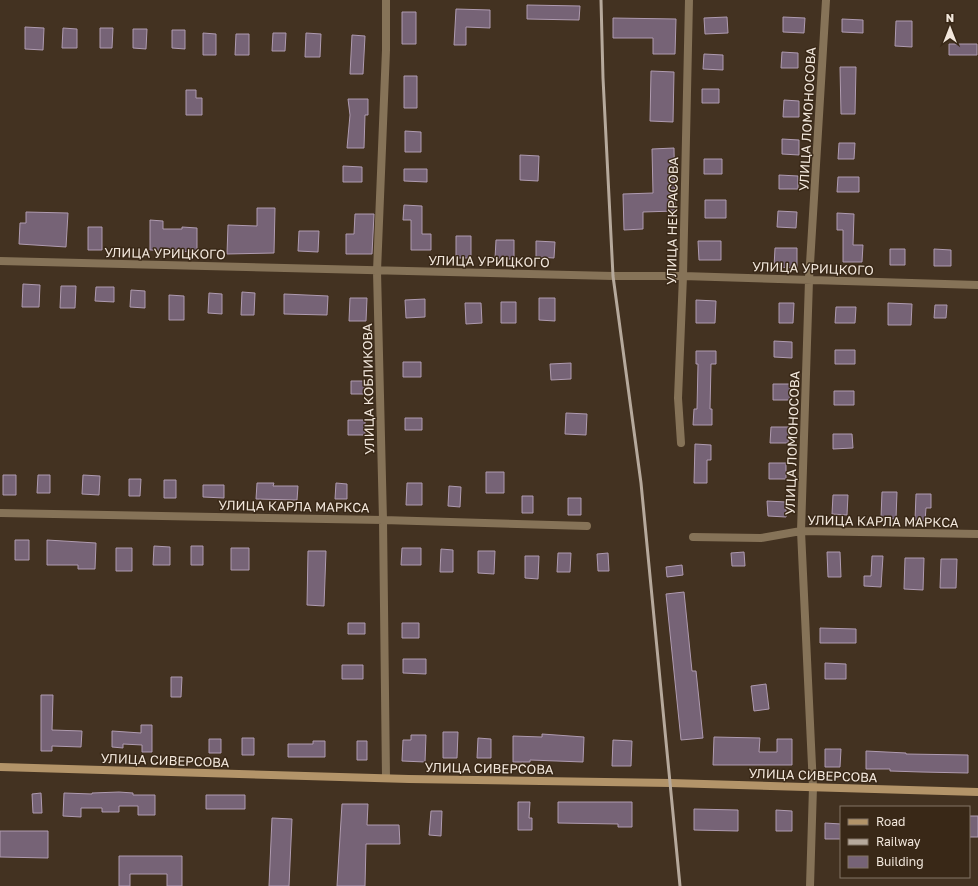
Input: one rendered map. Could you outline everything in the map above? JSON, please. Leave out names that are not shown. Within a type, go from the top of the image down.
[{"type":"street","name":"УЛИЦА КОБЛИКОВА","points":[[386,0],[386,50],[377,271],[383,520],[386,778]]},
{"type":"street","name":"УЛИЦА НЕКРАСОВА","points":[[681,443],[678,398],[683,276],[689,0]]},
{"type":"street","name":"УЛИЦА ЛОМОНОСОВА","points":[[810,886],[814,787],[801,531],[809,280],[826,0]]},
{"type":"street","name":"УЛИЦА УРИЦКОГО","points":[[0,262],[613,276],[683,276],[978,285]]},
{"type":"street","name":"УЛИЦА КАРЛА МАРКСА","points":[[0,514],[383,520],[587,526]]},
{"type":"street","name":"УЛИЦА КАРЛА МАРКСА","points":[[693,537],[761,538],[801,531],[978,534]]},
{"type":"street","name":"УЛИЦА СИВЕРСОВА","points":[[0,767],[978,792]]},
{"type":"building","points":[[527,5],[580,6],[579,20],[527,19]]},
{"type":"building","points":[[456,9],[490,10],[490,28],[466,27],[466,45],[454,45]]},
{"type":"building","points":[[402,12],[416,12],[416,44],[402,44]]},
{"type":"building","points":[[727,17],[728,33],[705,34],[704,18]]},
{"type":"building","points":[[783,17],[805,18],[804,33],[783,32]]},
{"type":"building","points":[[613,18],[676,19],[675,54],[653,54],[653,38],[613,38]]},
{"type":"building","points":[[842,19],[863,20],[863,33],[842,32]]},
{"type":"building","points":[[896,21],[912,21],[912,47],[895,46]]},
{"type":"building","points":[[25,27],[44,28],[43,50],[25,49]]},
{"type":"building","points":[[63,28],[77,29],[77,48],[62,48]]},
{"type":"building","points":[[100,28],[113,28],[112,48],[100,48]]},
{"type":"building","points":[[133,29],[147,29],[146,49],[133,48]]},
{"type":"building","points":[[172,30],[185,30],[185,49],[172,48]]},
{"type":"building","points":[[203,33],[216,34],[216,55],[203,55]]},
{"type":"building","points":[[273,33],[286,33],[285,51],[272,51]]},
{"type":"building","points":[[306,33],[321,34],[320,57],[305,57]]},
{"type":"building","points":[[236,34],[249,34],[249,55],[235,55]]},
{"type":"building","points":[[352,35],[365,36],[363,74],[350,74]]},
{"type":"building","points":[[949,44],[977,44],[977,55],[949,55]]},
{"type":"building","points":[[782,52],[798,53],[798,68],[781,68]]},
{"type":"building","points":[[704,54],[723,55],[723,70],[703,69]]},
{"type":"building","points":[[840,67],[856,67],[855,114],[841,114]]},
{"type":"building","points":[[651,71],[674,72],[673,122],[650,121]]},
{"type":"building","points":[[404,76],[417,76],[417,108],[404,108]]},
{"type":"building","points":[[702,89],[719,89],[719,103],[702,103]]},
{"type":"building","points":[[186,90],[196,90],[196,98],[202,98],[202,115],[186,115]]},
{"type":"building","points":[[348,99],[368,99],[368,115],[365,115],[364,148],[347,148],[350,115]]},
{"type":"building","points":[[784,100],[799,101],[799,117],[783,117]]},
{"type":"building","points":[[405,131],[421,132],[421,152],[405,152]]},
{"type":"building","points":[[782,139],[799,140],[799,155],[782,154]]},
{"type":"building","points":[[839,143],[855,143],[854,159],[838,159]]},
{"type":"building","points":[[674,148],[675,211],[643,212],[643,229],[624,230],[623,194],[653,193],[652,149]]},
{"type":"building","points":[[520,155],[539,156],[538,181],[520,180]]},
{"type":"building","points":[[704,159],[722,159],[722,174],[704,174]]},
{"type":"building","points":[[343,166],[362,167],[362,182],[343,182]]},
{"type":"building","points":[[404,169],[427,169],[427,182],[404,181]]},
{"type":"building","points":[[779,175],[798,176],[798,189],[779,189]]},
{"type":"building","points":[[838,177],[859,177],[859,192],[837,192]]},
{"type":"building","points":[[705,200],[726,200],[726,218],[705,218]]},
{"type":"building","points":[[404,205],[422,206],[422,234],[431,234],[431,250],[411,250],[411,220],[403,220]]},
{"type":"building","points":[[257,208],[275,208],[274,253],[227,254],[228,225],[257,226]]},
{"type":"building","points":[[778,211],[797,212],[796,228],[777,227]]},
{"type":"building","points":[[26,212],[68,213],[66,247],[19,244],[20,223],[26,223]]},
{"type":"building","points":[[837,213],[854,214],[853,245],[863,245],[862,262],[843,262],[843,230],[837,230]]},
{"type":"building","points":[[355,214],[374,214],[372,254],[346,254],[346,234],[354,234]]},
{"type":"building","points":[[150,220],[163,221],[163,229],[182,229],[182,227],[197,228],[197,252],[150,250]]},
{"type":"building","points":[[88,227],[102,227],[102,250],[88,250]]},
{"type":"building","points":[[299,231],[319,231],[318,252],[298,251]]},
{"type":"building","points":[[456,236],[471,236],[471,258],[456,258]]},
{"type":"building","points":[[496,240],[514,240],[514,259],[495,259]]},
{"type":"building","points":[[536,241],[555,242],[554,258],[536,257]]},
{"type":"building","points":[[698,241],[721,241],[721,260],[699,260]]},
{"type":"building","points":[[775,248],[797,248],[797,268],[774,267]]},
{"type":"building","points":[[890,249],[905,249],[905,265],[890,265]]},
{"type":"building","points":[[934,249],[951,250],[951,266],[934,266]]},
{"type":"building","points":[[23,284],[40,285],[39,307],[22,307]]},
{"type":"building","points":[[61,286],[76,286],[75,308],[60,308]]},
{"type":"building","points":[[96,287],[114,287],[114,302],[95,301]]},
{"type":"building","points":[[131,290],[145,291],[145,308],[130,307]]},
{"type":"building","points":[[242,292],[255,293],[254,315],[241,315]]},
{"type":"building","points":[[209,293],[222,294],[222,314],[208,313]]},
{"type":"building","points":[[284,294],[328,296],[327,315],[284,314]]},
{"type":"building","points":[[169,295],[184,296],[184,320],[169,320]]},
{"type":"building","points":[[350,298],[367,298],[366,321],[349,321]]},
{"type":"building","points":[[539,298],[555,298],[555,321],[539,320]]},
{"type":"building","points":[[425,299],[425,317],[406,318],[405,300]]},
{"type":"building","points":[[696,300],[716,301],[715,323],[696,323]]},
{"type":"building","points":[[501,302],[516,302],[516,323],[501,323]]},
{"type":"building","points":[[465,303],[481,303],[482,323],[466,324]]},
{"type":"building","points":[[779,303],[794,303],[793,323],[779,323]]},
{"type":"building","points":[[888,303],[912,304],[911,325],[888,325]]},
{"type":"building","points":[[935,305],[947,305],[946,318],[934,318]]},
{"type":"building","points":[[836,307],[856,307],[855,323],[835,323]]},
{"type":"building","points":[[774,341],[792,342],[792,358],[774,357]]},
{"type":"building","points":[[835,350],[855,350],[855,364],[835,364]]},
{"type":"building","points":[[696,351],[716,351],[716,364],[711,364],[710,409],[712,409],[712,425],[693,425],[694,409],[697,409],[698,364],[696,364]]},
{"type":"building","points":[[403,362],[421,362],[421,377],[403,377]]},
{"type":"building","points":[[571,363],[571,379],[551,380],[550,364]]},
{"type":"building","points":[[351,381],[365,381],[365,394],[351,394]]},
{"type":"building","points":[[773,384],[790,384],[790,400],[773,400]]},
{"type":"building","points":[[834,391],[854,391],[854,405],[834,405]]},
{"type":"building","points":[[566,413],[587,414],[586,435],[565,434]]},
{"type":"building","points":[[405,418],[422,418],[422,430],[405,430]]},
{"type":"building","points":[[348,420],[365,420],[365,435],[348,435]]},
{"type":"building","points":[[771,427],[789,427],[788,443],[770,443]]},
{"type":"building","points":[[833,434],[852,434],[853,448],[833,449]]},
{"type":"building","points":[[695,444],[711,445],[711,460],[707,460],[707,483],[694,483]]},
{"type":"building","points":[[769,463],[786,463],[786,479],[769,479]]},
{"type":"building","points":[[486,472],[504,472],[504,493],[486,493]]},
{"type":"building","points":[[3,475],[16,475],[16,495],[3,495]]},
{"type":"building","points":[[38,475],[50,475],[50,493],[37,493]]},
{"type":"building","points":[[83,475],[100,476],[99,495],[82,494]]},
{"type":"building","points":[[129,479],[141,479],[140,496],[129,496]]},
{"type":"building","points":[[164,480],[176,480],[176,498],[164,498]]},
{"type":"building","points":[[257,483],[274,483],[273,486],[298,486],[297,500],[256,499]]},
{"type":"building","points":[[336,483],[347,484],[347,499],[335,499]]},
{"type":"building","points":[[407,483],[422,483],[422,505],[406,505]]},
{"type":"building","points":[[203,485],[224,485],[224,498],[203,497]]},
{"type":"building","points":[[449,486],[461,487],[460,507],[448,506]]},
{"type":"building","points":[[882,492],[897,492],[896,519],[881,518]]},
{"type":"building","points":[[916,494],[931,494],[931,508],[926,508],[925,521],[915,520]]},
{"type":"building","points":[[833,495],[848,495],[847,515],[832,514]]},
{"type":"building","points":[[522,496],[533,496],[533,513],[522,513]]},
{"type":"building","points":[[568,498],[581,498],[581,515],[568,515]]},
{"type":"building","points":[[767,501],[786,502],[786,517],[768,516]]},
{"type":"building","points":[[15,540],[29,540],[29,560],[15,560]]},
{"type":"building","points":[[47,540],[96,543],[95,569],[78,569],[78,565],[47,565]]},
{"type":"building","points":[[154,546],[170,547],[170,565],[153,565]]},
{"type":"building","points":[[191,546],[203,546],[203,565],[191,565]]},
{"type":"building","points":[[116,548],[132,548],[132,571],[116,571]]},
{"type":"building","points":[[231,548],[249,548],[249,570],[231,570]]},
{"type":"building","points":[[402,548],[421,548],[421,565],[401,565]]},
{"type":"building","points":[[441,549],[453,550],[453,572],[440,572]]},
{"type":"building","points":[[308,551],[326,551],[324,606],[307,605]]},
{"type":"building","points":[[478,551],[495,551],[494,574],[478,573]]},
{"type":"building","points":[[744,552],[745,566],[732,566],[731,553]]},
{"type":"building","points":[[827,552],[840,552],[841,577],[828,577]]},
{"type":"building","points":[[558,553],[571,553],[570,572],[557,572]]},
{"type":"building","points":[[608,553],[609,571],[598,571],[597,554]]},
{"type":"building","points":[[525,556],[539,556],[538,579],[525,578]]},
{"type":"building","points":[[872,556],[883,556],[881,587],[864,586],[864,576],[871,576]]},
{"type":"building","points":[[905,558],[924,558],[923,590],[904,589]]},
{"type":"building","points":[[941,559],[957,559],[956,588],[940,588]]},
{"type":"building","points":[[682,565],[683,575],[667,577],[666,567]]},
{"type":"building","points":[[684,592],[692,671],[696,671],[703,738],[681,740],[666,594]]},
{"type":"building","points":[[348,623],[365,623],[365,634],[348,634]]},
{"type":"building","points":[[402,623],[419,623],[419,638],[402,638]]},
{"type":"building","points":[[820,628],[856,629],[856,643],[820,643]]},
{"type":"building","points":[[403,659],[426,659],[426,674],[403,673]]},
{"type":"building","points":[[825,663],[846,664],[846,679],[825,679]]},
{"type":"building","points":[[342,665],[363,665],[363,679],[342,679]]},
{"type":"building","points":[[171,677],[182,677],[181,697],[171,697]]},
{"type":"building","points":[[766,684],[769,709],[754,711],[751,686]]},
{"type":"building","points":[[41,695],[53,695],[52,730],[82,731],[81,747],[52,746],[52,751],[41,751]]},
{"type":"building","points":[[141,725],[152,725],[152,752],[142,752],[142,745],[123,744],[123,748],[112,747],[112,731],[141,733]]},
{"type":"building","points":[[443,732],[458,732],[457,758],[443,758]]},
{"type":"building","points":[[542,734],[584,737],[583,762],[530,760],[530,762],[513,762],[513,736],[542,737]]},
{"type":"building","points":[[411,735],[426,735],[425,762],[402,761],[403,740],[411,740]]},
{"type":"building","points":[[714,737],[760,738],[759,752],[777,752],[777,739],[792,739],[792,765],[713,765]]},
{"type":"building","points":[[242,738],[254,738],[254,755],[242,755]]},
{"type":"building","points":[[478,738],[491,739],[491,758],[477,758]]},
{"type":"building","points":[[209,739],[221,739],[221,753],[209,753]]},
{"type":"building","points":[[613,740],[632,741],[631,766],[612,766]]},
{"type":"building","points":[[313,741],[325,741],[325,757],[288,757],[288,744],[313,744]]},
{"type":"building","points":[[357,741],[367,741],[367,760],[357,760]]},
{"type":"building","points":[[825,749],[841,749],[840,767],[825,767]]},
{"type":"building","points":[[866,751],[906,754],[968,755],[968,773],[866,769]]},
{"type":"building","points":[[119,792],[133,793],[133,795],[155,795],[155,815],[138,815],[138,806],[119,806],[119,812],[102,812],[102,808],[81,808],[81,817],[63,816],[64,793],[92,794]]},
{"type":"building","points":[[41,793],[42,813],[33,813],[32,794]]},
{"type":"building","points":[[206,795],[245,795],[245,809],[206,809]]},
{"type":"building","points":[[518,802],[530,802],[529,818],[532,818],[532,830],[518,830]]},
{"type":"building","points":[[558,802],[632,802],[632,827],[618,827],[618,824],[558,823]]},
{"type":"building","points":[[342,804],[368,804],[367,825],[399,825],[400,844],[366,844],[365,886],[337,886]]},
{"type":"building","points":[[694,809],[738,810],[738,831],[694,830]]},
{"type":"building","points":[[776,810],[792,811],[792,831],[776,831]]},
{"type":"building","points":[[431,811],[442,811],[441,836],[429,835]]},
{"type":"building","points":[[970,816],[978,816],[978,837],[970,837]]},
{"type":"building","points":[[272,818],[292,819],[289,886],[269,886]]},
{"type":"building","points":[[825,823],[840,824],[840,839],[825,839]]},
{"type":"building","points":[[0,831],[48,831],[48,858],[0,857]]},
{"type":"building","points":[[119,856],[182,856],[182,886],[167,886],[167,874],[130,874],[130,886],[119,886]]},
{"type":"railway","points":[[601,0],[603,78],[613,276],[641,483],[680,886]]}]
